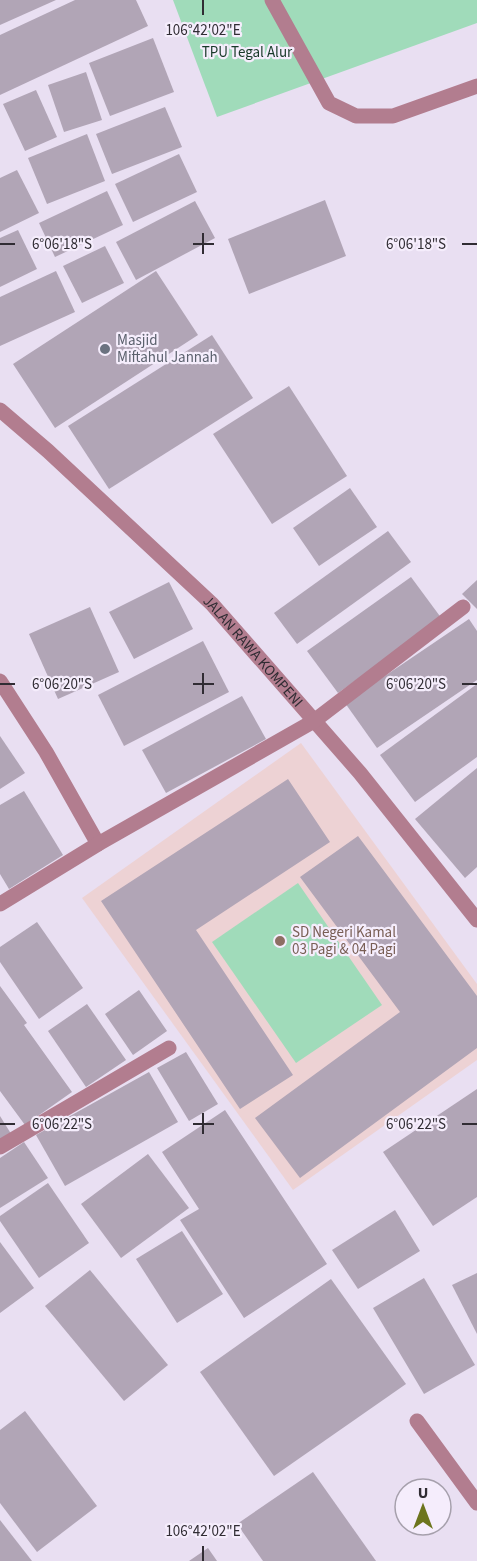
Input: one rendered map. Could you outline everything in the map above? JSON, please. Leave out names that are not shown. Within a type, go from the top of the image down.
[{"type":"street","points":[[272,0],[329,103],[356,116],[393,116],[477,86]]},
{"type":"street","name":"JALAN RAWA KOMPENI","points":[[0,410],[212,603],[360,773],[477,920]]},
{"type":"street","points":[[0,904],[98,844],[314,721],[463,608]]},
{"type":"street","points":[[0,681],[46,752],[98,844]]},
{"type":"street","points":[[0,1147],[169,1048]]},
{"type":"street","points":[[417,1421],[477,1503]]},
{"type":"shaded area","name":"SD Negeri Kamal 03 Pagi & 04 Pagi","points":[[301,743],[477,984],[477,1060],[293,1190],[82,898]]},
{"type":"green space","name":"TPU Tegal Alur","points":[[173,0],[477,0],[477,23],[217,117]]},
{"type":"green space","points":[[298,883],[382,1005],[296,1063],[212,942]]},
{"type":"building","points":[[0,0],[56,0],[0,25]]},
{"type":"building","points":[[75,0],[136,0],[148,26],[0,95],[0,35]]},
{"type":"building","points":[[153,38],[174,92],[110,116],[89,63]]},
{"type":"building","points":[[86,72],[102,120],[64,132],[48,85]]},
{"type":"building","points":[[36,90],[57,137],[25,151],[3,104]]},
{"type":"building","points":[[165,107],[182,147],[112,174],[96,134]]},
{"type":"building","points":[[87,134],[105,181],[47,204],[28,158]]},
{"type":"building","points":[[179,154],[197,192],[133,222],[115,184]]},
{"type":"building","points":[[17,170],[39,213],[0,232],[0,178]]},
{"type":"building","points":[[107,191],[123,225],[55,257],[39,223]]},
{"type":"building","points":[[325,200],[346,256],[249,294],[228,239]]},
{"type":"building","points":[[195,201],[215,238],[136,280],[116,242]]},
{"type":"building","points":[[18,230],[37,269],[0,287],[0,238]]},
{"type":"building","points":[[105,246],[124,283],[82,303],[63,266]]},
{"type":"building","points":[[56,271],[75,312],[0,346],[0,297]]},
{"type":"building","name":"Masjid Miftahul Jannah","points":[[156,271],[198,335],[55,428],[13,364]]},
{"type":"building","points":[[212,335],[253,398],[109,489],[68,426]]},
{"type":"building","points":[[289,386],[347,476],[272,524],[213,434]]},
{"type":"building","points":[[350,488],[377,527],[319,566],[293,528]]},
{"type":"building","points":[[388,531],[411,562],[297,644],[274,613]]},
{"type":"building","points":[[411,577],[442,619],[338,693],[307,651]]},
{"type":"building","points":[[477,580],[477,609],[462,594]]},
{"type":"building","points":[[169,582],[193,629],[134,659],[109,612]]},
{"type":"building","points":[[90,607],[119,672],[58,699],[29,634]]},
{"type":"building","points":[[469,619],[477,631],[477,680],[377,748],[345,703]]},
{"type":"building","points":[[203,641],[229,692],[124,746],[98,695]]},
{"type":"building","points":[[477,684],[477,757],[415,802],[380,755]]},
{"type":"building","points":[[242,696],[266,739],[166,793],[142,750]]},
{"type":"building","points":[[0,736],[25,773],[0,789]]},
{"type":"building","points":[[477,768],[477,867],[465,878],[415,819]]},
{"type":"building","points":[[288,779],[330,842],[196,930],[293,1075],[240,1109],[101,901]]},
{"type":"building","points":[[24,791],[63,855],[9,889],[0,874],[0,805]]},
{"type":"building","points":[[358,836],[477,996],[477,1048],[300,1178],[255,1118],[400,1012],[300,877]]},
{"type":"building","points":[[37,922],[83,988],[39,1019],[0,962],[0,947]]},
{"type":"building","points":[[0,986],[27,1023],[24,1025],[72,1092],[25,1125],[0,1091]]},
{"type":"building","points":[[139,990],[167,1031],[133,1055],[105,1014]]},
{"type":"building","points":[[87,1004],[126,1060],[86,1087],[48,1031]]},
{"type":"building","points":[[186,1052],[218,1104],[189,1121],[157,1068]]},
{"type":"building","points":[[149,1072],[178,1122],[65,1186],[36,1135]]},
{"type":"building","points":[[477,1089],[477,1197],[433,1226],[383,1152]]},
{"type":"building","points":[[225,1110],[327,1264],[244,1318],[180,1220],[199,1209],[162,1152]]},
{"type":"building","points":[[0,1116],[13,1137],[0,1145]]},
{"type":"building","points":[[24,1142],[48,1178],[0,1208],[0,1158]]},
{"type":"building","points":[[148,1154],[189,1208],[121,1258],[81,1204]]},
{"type":"building","points":[[48,1183],[89,1243],[39,1278],[0,1221],[0,1216]]},
{"type":"building","points":[[395,1210],[420,1251],[358,1289],[332,1250]]},
{"type":"building","points":[[182,1231],[223,1294],[177,1323],[136,1259]]},
{"type":"building","points":[[0,1242],[34,1288],[0,1313]]},
{"type":"building","points":[[90,1270],[168,1365],[124,1401],[45,1306]]},
{"type":"building","points":[[477,1273],[477,1334],[452,1285]]},
{"type":"building","points":[[424,1278],[475,1365],[424,1394],[373,1308]]},
{"type":"building","points":[[331,1279],[406,1384],[274,1476],[200,1372]]},
{"type":"building","points":[[25,1411],[97,1506],[37,1552],[0,1503],[0,1430]]},
{"type":"building","points":[[313,1472],[376,1561],[263,1561],[237,1524]]},
{"type":"building","points":[[0,1520],[32,1561],[0,1561]]},
{"type":"building","points":[[208,1548],[217,1561],[189,1561]]},
{"type":"place","name":"Masjid Miftahul Jannah","points":[[105,349]]},
{"type":"place","name":"SD Negeri Kamal 03 Pagi & 04 Pagi","points":[[280,941]]}]
